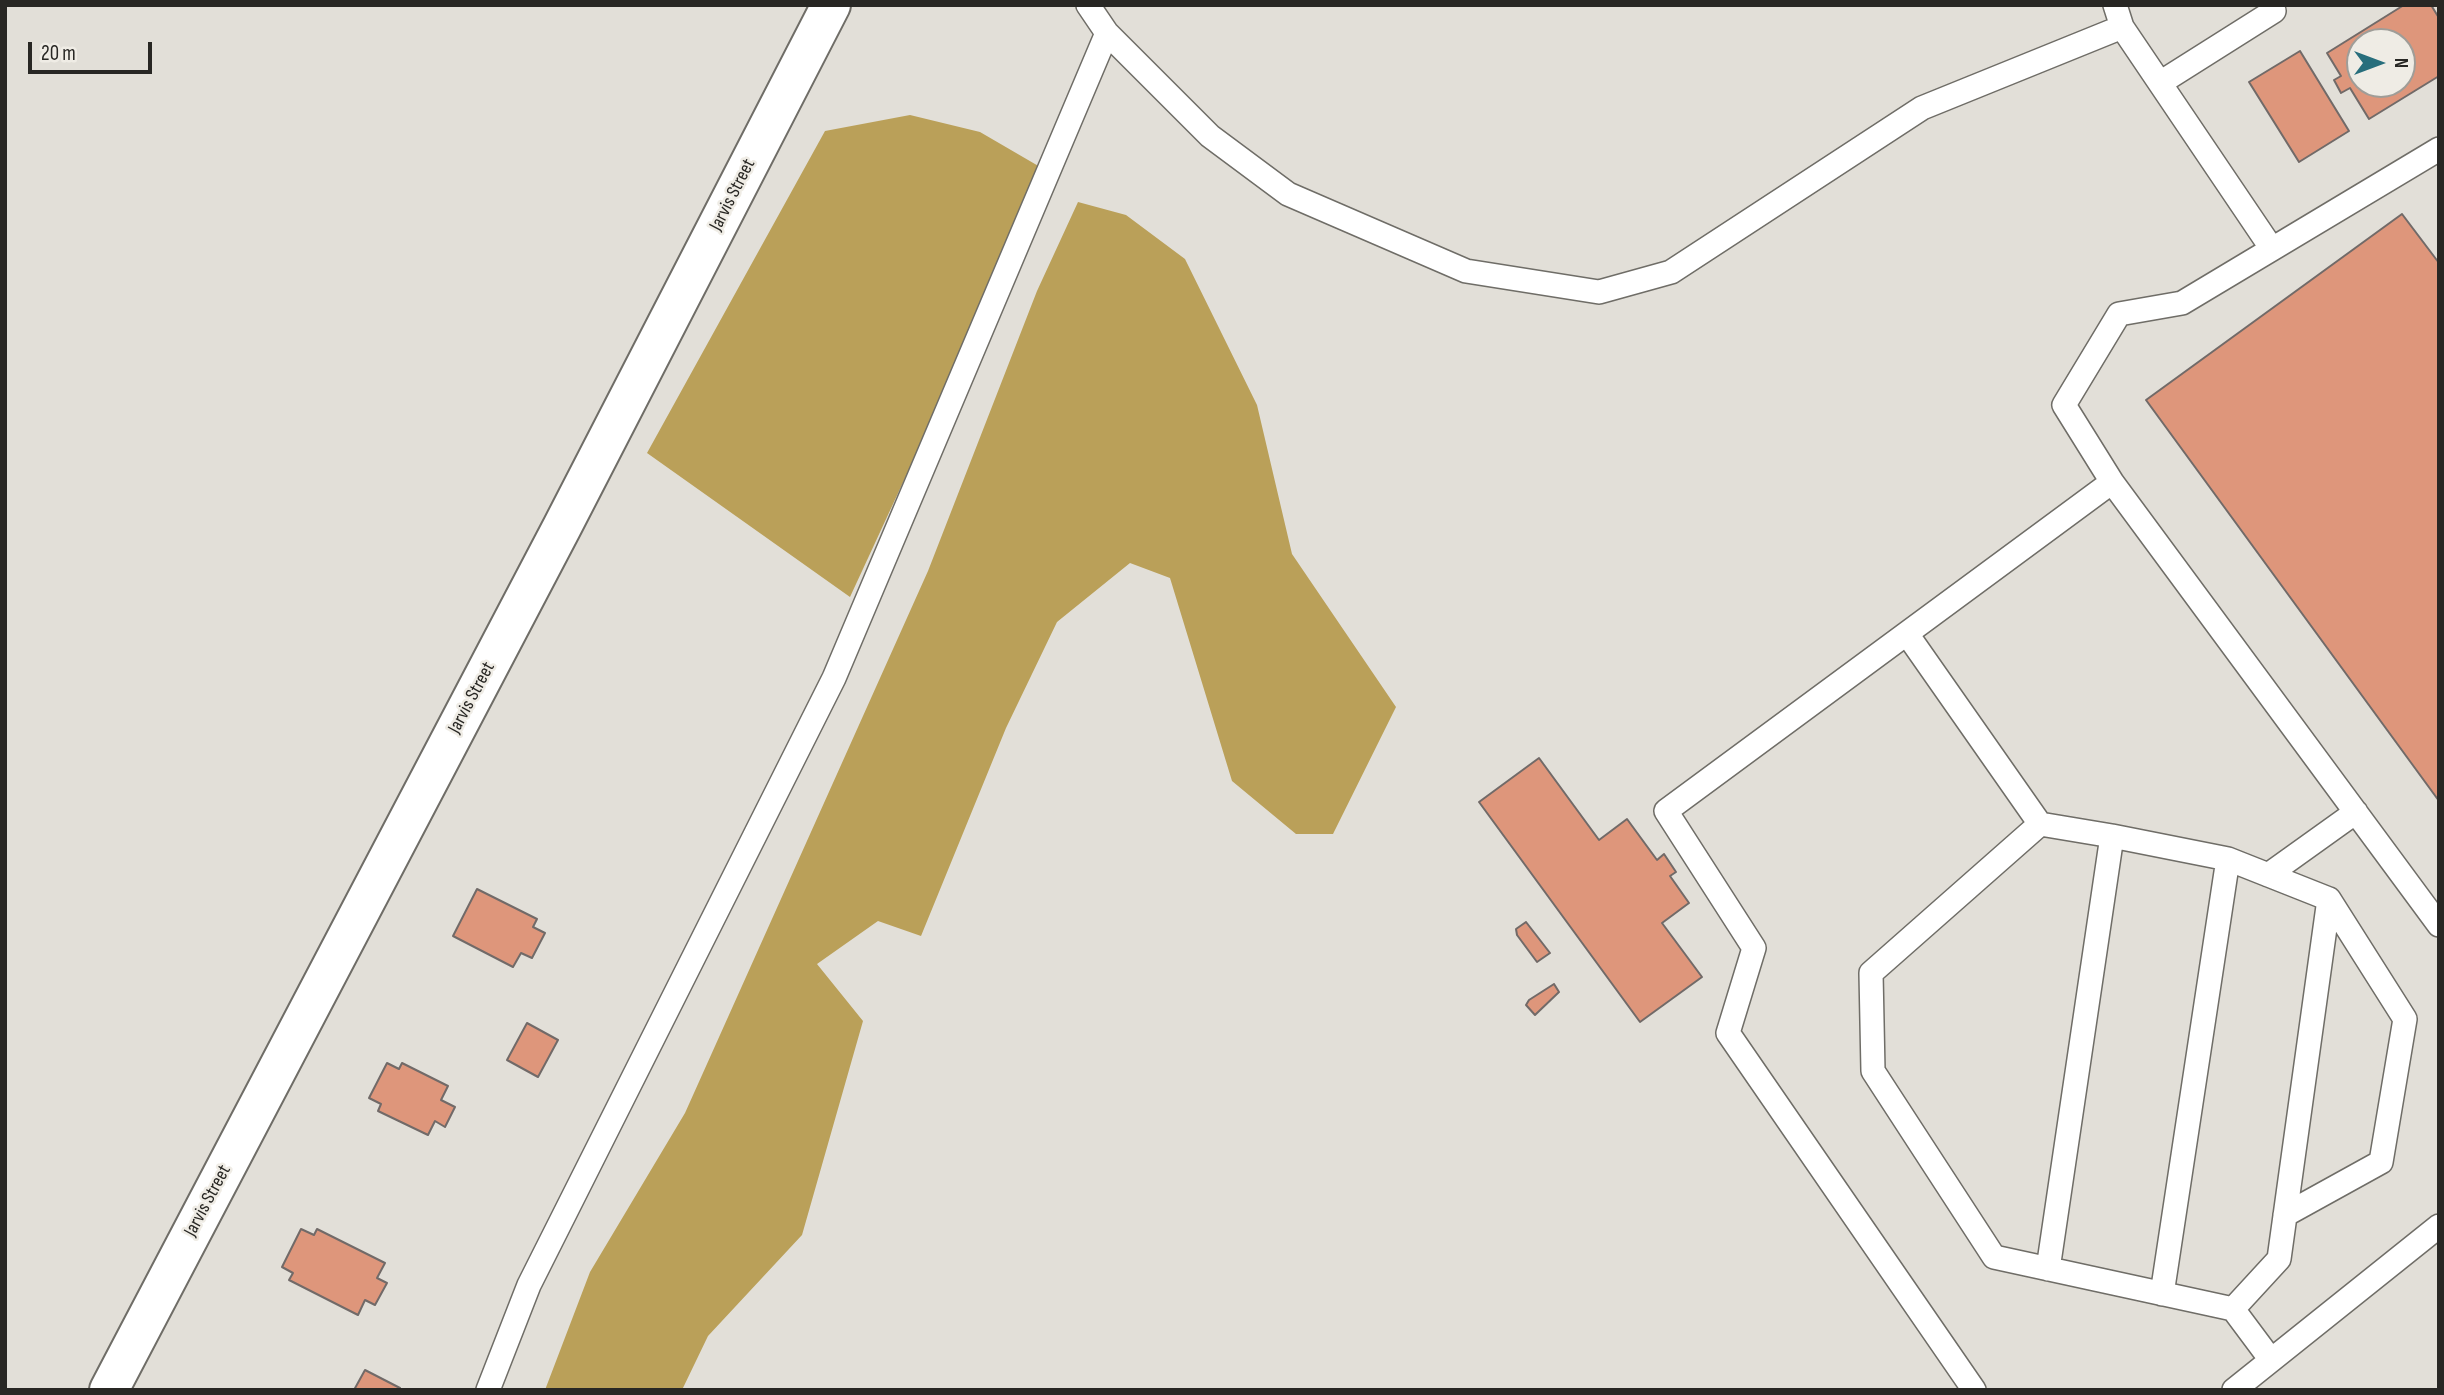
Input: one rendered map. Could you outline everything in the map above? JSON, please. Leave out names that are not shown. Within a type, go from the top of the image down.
[{"type":"street","name":"Jarvis Street","points":[[109,1390],[555,540],[831,5]]},
{"type":"lane","points":[[1088,5],[1107,33],[1210,136],[1288,194],[1466,271],[1599,292],[1671,272],[1922,108],[2119,16],[2160,83],[2272,249]]},
{"type":"lane","points":[[2160,83],[2274,12]]},
{"type":"lane","points":[[488,1390],[529,1285],[834,678],[1107,33]]},
{"type":"lane","points":[[2439,149],[2182,303],[2119,314],[2064,405],[2112,482],[2439,925]]},
{"type":"lane","points":[[1974,1390],[1728,1033],[1754,948],[1666,811],[2112,482]]},
{"type":"lane","points":[[1907,634],[2040,824],[2228,859],[2329,898],[2405,1019],[2381,1162],[2285,1215]]},
{"type":"lane","points":[[2268,875],[2356,812]]},
{"type":"lane","points":[[2040,824],[1871,973],[1873,1071],[1994,1257],[2233,1309],[2272,1360]]},
{"type":"lane","points":[[2048,1269],[2112,836]]},
{"type":"lane","points":[[2162,1294],[2228,859]]},
{"type":"lane","points":[[2233,1309],[2279,1259],[2329,898]]},
{"type":"lane","points":[[2234,1390],[2439,1226]]},
{"type":"shaded area","points":[[910,115],[980,132],[1047,171],[850,597],[647,453],[825,131]]},
{"type":"shaded area","points":[[1078,202],[1126,215],[1185,259],[1257,405],[1292,554],[1396,707],[1333,834],[1296,834],[1232,781],[1170,578],[1130,563],[1057,622],[1006,728],[921,936],[878,921],[817,964],[863,1021],[802,1235],[708,1336],[682,1390],[545,1390],[590,1272],[685,1113],[928,571],[1037,291]]},
{"type":"building","points":[[2404,5],[2431,5],[2439,18],[2439,76],[2416,90],[2416,28],[2367,28]]},
{"type":"building","points":[[2346,41],[2346,90],[2341,93],[2334,80],[2341,76],[2327,53]]},
{"type":"building","points":[[2300,51],[2349,131],[2299,162],[2249,82]]},
{"type":"building","points":[[2356,98],[2403,98],[2369,119]]},
{"type":"building","points":[[2402,214],[2439,263],[2439,801],[2146,400]]},
{"type":"building","points":[[1539,758],[1599,840],[1627,819],[1657,860],[1664,854],[1676,872],[1670,876],[1689,903],[1662,923],[1702,977],[1640,1022],[1479,802]]},
{"type":"building","points":[[477,889],[537,919],[533,927],[545,933],[532,958],[521,953],[513,967],[453,936]]},
{"type":"building","points":[[1526,922],[1550,953],[1537,962],[1517,935],[1516,929]]},
{"type":"building","points":[[1554,984],[1559,992],[1535,1015],[1526,1005],[1529,1000]]},
{"type":"building","points":[[527,1023],[558,1040],[538,1077],[507,1060]]},
{"type":"building","points":[[387,1063],[399,1069],[402,1063],[448,1086],[441,1100],[455,1107],[445,1127],[435,1121],[428,1135],[378,1111],[381,1104],[369,1098]]},
{"type":"building","points":[[301,1229],[314,1235],[317,1229],[385,1263],[377,1278],[387,1283],[375,1305],[365,1300],[358,1315],[289,1280],[293,1273],[282,1267]]},
{"type":"building","points":[[365,1370],[400,1388],[399,1390],[354,1390]]}]
